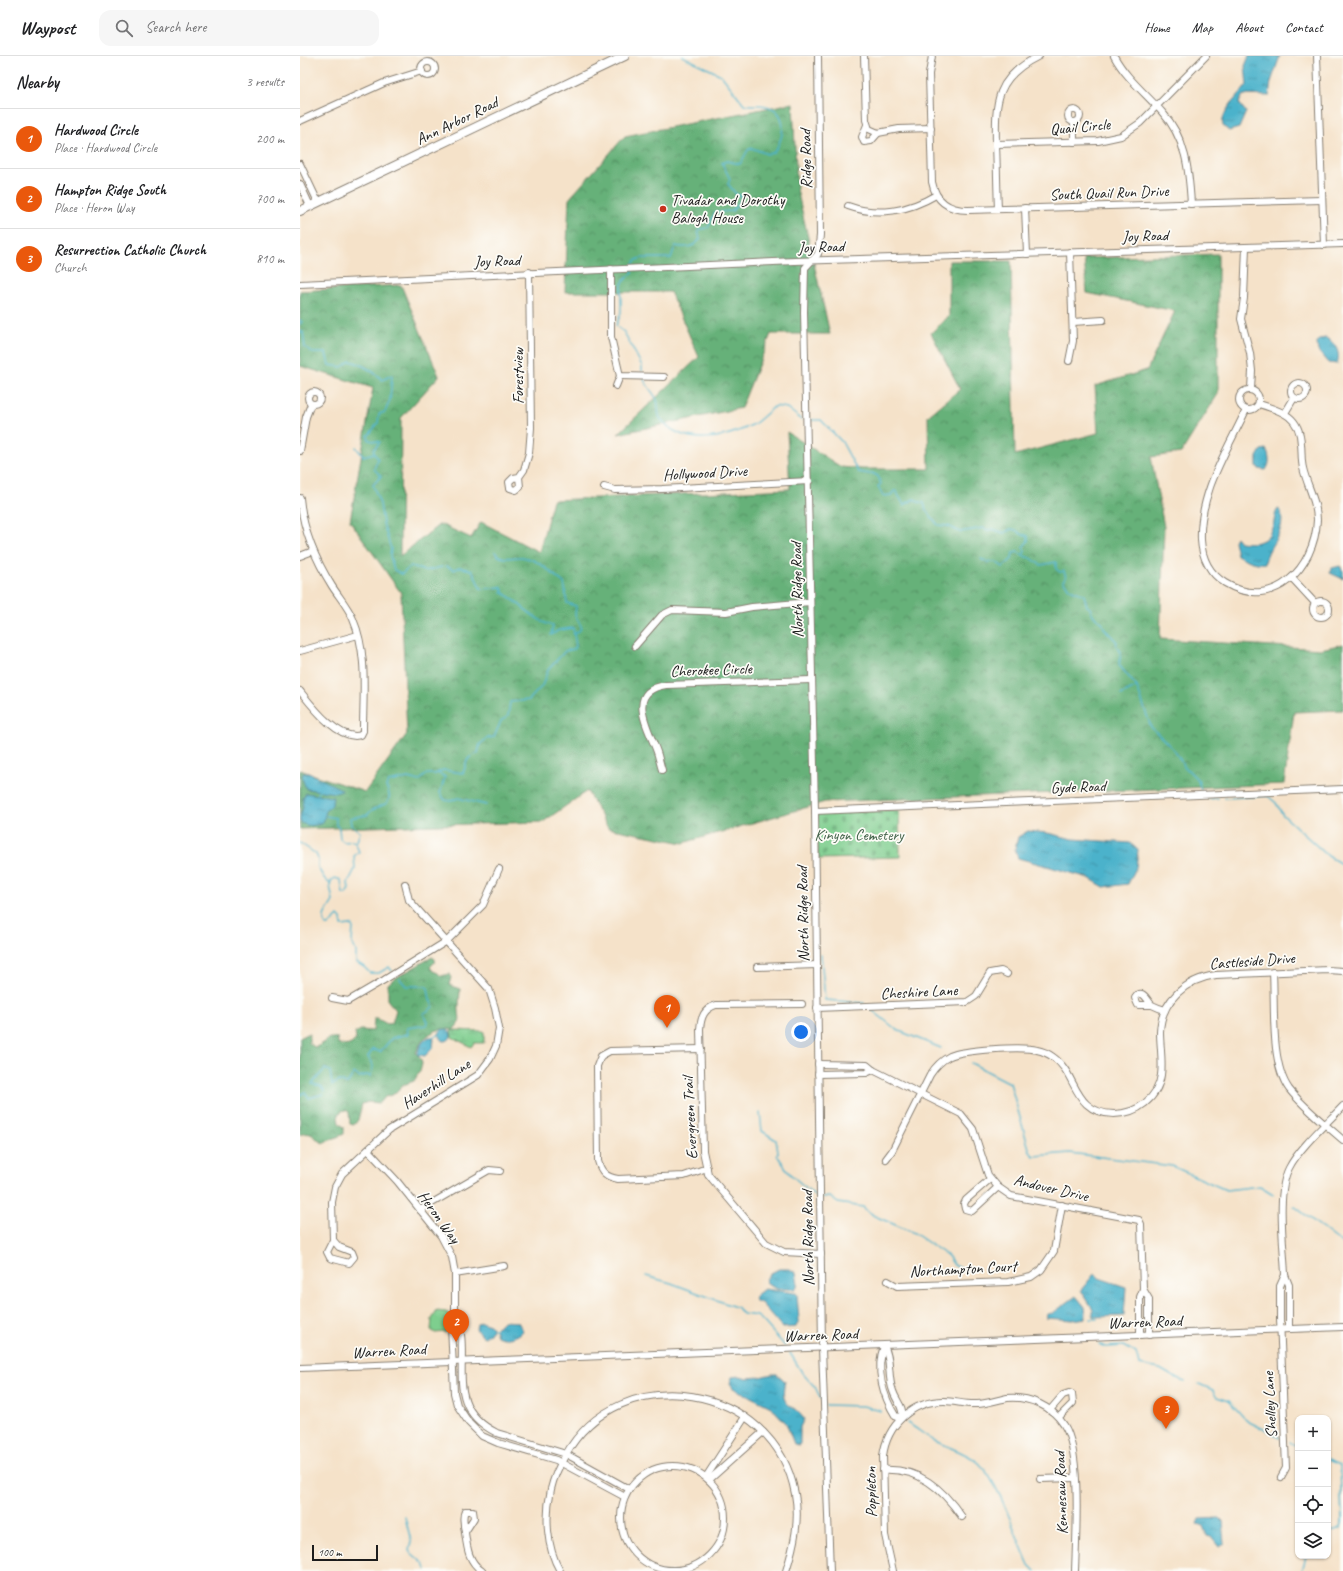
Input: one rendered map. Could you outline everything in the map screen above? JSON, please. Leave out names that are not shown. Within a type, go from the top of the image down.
[{"type":"main road","name":"Ann Arbor Road","points":[[300,211],[625,56]]},
{"type":"street","name":"Ridge Road","points":[[813,260],[818,254],[820,235],[818,56]]},
{"type":"street","points":[[864,56],[866,125],[862,137],[864,142],[871,141],[878,133]]},
{"type":"street","points":[[848,206],[862,211],[905,209],[919,205],[936,195],[932,182],[929,74],[932,56]]},
{"type":"street","points":[[998,209],[996,110],[1001,90],[1015,70],[1039,56]]},
{"type":"street","points":[[1114,56],[1126,76],[1156,106],[1173,127],[1183,148],[1189,170],[1190,204]]},
{"type":"street","points":[[1317,56],[1324,244]]},
{"type":"street","name":"Quail Circle","points":[[996,144],[1104,141],[1121,136],[1136,127],[1203,57]]},
{"type":"street","points":[[300,121],[384,83],[422,71]]},
{"type":"street","points":[[1074,123],[1074,142]]},
{"type":"street","points":[[866,125],[872,132],[878,133],[899,129],[931,128]]},
{"type":"street","points":[[300,164],[318,202]]},
{"type":"street","points":[[300,184],[310,206]]},
{"type":"street","name":"South Quail Run Drive","points":[[936,195],[944,204],[955,209],[1322,200]]},
{"type":"street","points":[[1025,208],[1027,254]]},
{"type":"street","name":"Joy Road","points":[[300,284],[529,272],[813,260],[1343,244]]},
{"type":"street","points":[[1246,247],[1244,298],[1241,319],[1250,352],[1252,371],[1251,389]]},
{"type":"street","points":[[1069,361],[1072,351],[1073,322],[1070,252]]},
{"type":"street","name":"North Ridge Road","points":[[813,260],[805,268],[804,312],[815,810],[822,1348],[830,1571]]},
{"type":"street","points":[[611,269],[611,337],[620,376],[616,386]]},
{"type":"street","name":"Forestview","points":[[519,477],[524,470],[529,453],[531,428],[529,272]]},
{"type":"street","points":[[1073,322],[1103,320]]},
{"type":"street","points":[[620,376],[664,377]]},
{"type":"street","points":[[1246,410],[1240,404],[1240,395],[1246,390],[1251,389],[1258,393],[1259,404]]},
{"type":"street","points":[[1285,413],[1294,398]]},
{"type":"street","points":[[300,451],[306,417],[311,404]]},
{"type":"street","points":[[1246,410],[1254,409],[1259,404]]},
{"type":"street","points":[[1246,410],[1212,482],[1201,530],[1202,551],[1209,567],[1217,578],[1240,590],[1264,592],[1276,588],[1292,578],[1307,557],[1314,539],[1317,519],[1314,500],[1302,464],[1300,434],[1295,423],[1285,413],[1259,404]]},
{"type":"street","name":"Hollywood Drive","points":[[604,487],[615,490],[662,489],[808,481]]},
{"type":"street","points":[[300,498],[306,532],[313,551],[321,568],[348,609],[358,634],[363,660],[363,731],[361,736],[356,737],[348,734],[325,721],[300,691]]},
{"type":"street","points":[[300,556],[313,551]]},
{"type":"street","points":[[1292,578],[1315,603]]},
{"type":"street","points":[[635,646],[662,615],[672,610],[726,612],[752,606],[810,602]]},
{"type":"street","points":[[300,651],[358,634]]},
{"type":"street","name":"Cherokee Circle","points":[[662,770],[658,753],[642,713],[644,700],[654,689],[666,685],[811,680]]},
{"type":"street","name":"Gyde Road","points":[[815,810],[1343,789]]},
{"type":"street","points":[[332,998],[348,1001],[447,941],[483,905],[499,869]]},
{"type":"street","name":"Haverhill Lane","points":[[333,1240],[339,1247],[352,1252],[354,1256],[351,1262],[345,1262],[328,1257],[328,1249],[333,1240],[332,1202],[335,1187],[342,1174],[398,1124],[472,1080],[487,1065],[494,1053],[498,1028],[495,1008],[489,989],[409,900],[405,884]]},
{"type":"street","points":[[757,967],[817,965]]},
{"type":"street","name":"Castleside Drive","points":[[886,1159],[892,1151],[934,1069],[944,1060],[958,1053],[964,1051],[1036,1050],[1053,1057],[1061,1064],[1080,1098],[1090,1106],[1102,1112],[1114,1114],[1135,1110],[1150,1099],[1159,1083],[1161,1070],[1160,1032],[1165,1010],[1179,992],[1200,978],[1216,975],[1273,972],[1328,970],[1343,972]]},
{"type":"street","name":"Cheshire Lane","points":[[817,1008],[967,1002],[976,996],[990,973],[1001,971],[1007,974]]},
{"type":"street","points":[[1273,972],[1277,1056],[1280,1072],[1292,1093],[1343,1140]]},
{"type":"street","name":"Evergreen Trail","points":[[802,1004],[716,1005],[711,1007],[703,1014],[700,1023],[703,1151],[706,1168],[712,1180],[766,1243],[784,1252],[821,1254]]},
{"type":"street","points":[[1152,1005],[1165,1010]]},
{"type":"street","points":[[700,1049],[610,1051],[601,1056],[597,1066],[598,1161],[602,1172],[609,1177],[618,1179],[687,1176],[706,1168]]},
{"type":"street","name":"Andover Drive","points":[[818,1064],[867,1065],[873,1070],[961,1114],[973,1129],[990,1179],[998,1187],[1016,1198],[1138,1220],[1141,1224],[1143,1289],[1140,1297],[1140,1335]]},
{"type":"street","points":[[818,1074],[866,1073],[873,1070]]},
{"type":"street","points":[[1289,1329],[1288,1286],[1285,1275],[1282,1193],[1285,1178],[1295,1158],[1343,1106]]},
{"type":"street","name":"Heron Way","points":[[368,1150],[397,1181],[420,1210],[446,1245],[452,1257],[455,1274],[455,1313],[451,1324],[454,1393],[461,1412],[469,1423],[482,1436],[498,1443],[562,1462],[625,1497]]},
{"type":"street","points":[[420,1210],[489,1170],[500,1171]]},
{"type":"street","points":[[990,1179],[966,1200],[964,1204],[965,1209],[972,1211],[998,1187]]},
{"type":"street","name":"Northampton Court","points":[[888,1281],[897,1286],[1008,1282],[1031,1277],[1045,1266],[1054,1251],[1062,1206]]},
{"type":"street","points":[[455,1274],[504,1266]]},
{"type":"street","name":"Shelley Lane","points":[[1281,1477],[1286,1468],[1280,1330],[1280,1286],[1285,1275]]},
{"type":"street","name":"Andover Drive","points":[[1143,1289],[1149,1299],[1149,1335]]},
{"type":"street","name":"Heron Way","points":[[455,1313],[460,1324],[462,1386],[464,1398],[468,1408]]},
{"type":"street","name":"Warren Road","points":[[300,1368],[1343,1327]]},
{"type":"street","points":[[884,1346],[889,1355],[893,1392],[904,1410],[902,1416],[896,1417],[883,1391],[880,1361],[884,1346]]},
{"type":"street","points":[[1050,1410],[1063,1395],[1069,1392],[1072,1394],[1074,1398],[1073,1403],[1059,1417]]},
{"type":"street","points":[[560,1571],[550,1541],[548,1512],[552,1485],[566,1454],[578,1436],[596,1419],[618,1406],[652,1395],[673,1394],[697,1396],[730,1408],[745,1417],[762,1432],[781,1455],[789,1473],[795,1494],[797,1521],[795,1537],[786,1571]]},
{"type":"street","name":"Kennesaw Road","points":[[902,1416],[919,1406],[939,1401],[977,1404],[1014,1398],[1034,1401],[1059,1417],[1068,1431],[1073,1443],[1075,1478],[1075,1571]]},
{"type":"street","points":[[461,1412],[468,1408],[489,1429],[566,1454],[629,1489]]},
{"type":"street","name":"Poppleton","points":[[893,1571],[885,1535],[883,1456],[885,1444],[890,1431],[902,1416]]},
{"type":"street","points":[[707,1479],[745,1417]]},
{"type":"street","points":[[707,1479],[762,1432]]},
{"type":"street","points":[[522,1450],[524,1441]]},
{"type":"street","points":[[680,1467],[690,1469],[707,1479],[720,1496],[725,1513],[722,1534],[716,1547],[703,1560],[687,1568],[651,1568],[636,1555],[624,1538],[621,1516],[625,1497],[629,1489],[643,1476],[661,1468],[680,1467]]},
{"type":"street","points":[[589,1478],[595,1470]]},
{"type":"street","points":[[883,1470],[907,1471],[928,1481],[954,1506],[962,1517]]},
{"type":"street","points":[[1040,1478],[1075,1478]]},
{"type":"street","points":[[465,1532],[466,1548],[471,1558],[482,1571]]},
{"type":"green space","points":[[793,103],[797,189],[830,334],[771,334],[741,408],[618,434],[699,357],[670,292],[565,292],[569,199],[625,136]]},
{"type":"green space","points":[[1218,254],[1218,394],[1181,453],[1151,457],[1164,527],[1160,639],[1321,649],[1343,644],[1343,710],[1294,712],[1284,784],[825,802],[683,843],[608,828],[587,791],[543,822],[300,829],[300,770],[365,792],[407,734],[401,593],[350,521],[373,388],[300,366],[300,291],[401,285],[439,376],[401,418],[400,556],[440,524],[471,538],[481,522],[539,552],[553,500],[790,489],[787,432],[841,467],[862,469],[929,469],[928,416],[960,389],[931,333],[949,316],[949,261],[1011,261],[1015,455],[1098,433],[1095,386],[1147,370],[1175,311],[1087,293],[1084,258]]},
{"type":"green space","name":"Kinyon Cemetery","points":[[899,810],[900,857],[818,859],[817,812]]},
{"type":"green space","points":[[432,957],[435,959],[435,962],[430,967],[433,971],[441,976],[450,974],[451,977],[449,985],[460,989],[460,1018],[456,1026],[453,1030],[441,1029],[430,1034],[418,1047],[416,1053],[421,1059],[422,1064],[414,1081],[403,1085],[394,1094],[385,1097],[380,1103],[368,1102],[362,1104],[358,1120],[354,1125],[350,1124],[349,1112],[346,1110],[341,1111],[338,1117],[339,1123],[344,1127],[344,1134],[323,1143],[308,1133],[300,1135],[300,1038],[309,1033],[309,1043],[316,1048],[330,1038],[337,1038],[338,1044],[348,1045],[356,1039],[355,1033],[361,1030],[373,1031],[374,1019],[378,1019],[387,1024],[392,1023],[396,1010],[388,1001],[388,984],[392,980]]},
{"type":"green space","points":[[451,1031],[482,1031],[484,1032],[484,1043],[474,1043],[471,1047],[452,1037]]},
{"type":"green space","points":[[437,1311],[446,1312],[450,1315],[447,1332],[435,1333],[431,1330],[432,1319]]},
{"type":"water","points":[[1249,56],[1280,56],[1271,82],[1269,96],[1243,95],[1239,103],[1246,112],[1239,128],[1229,131],[1223,126],[1224,115],[1227,109],[1247,85],[1245,66]]},
{"type":"water","points":[[1326,338],[1330,340],[1337,349],[1337,364],[1328,363],[1318,351],[1317,343],[1320,339]]},
{"type":"water","points":[[1266,449],[1269,457],[1269,465],[1266,470],[1259,469],[1257,466],[1257,457],[1261,450]]},
{"type":"water","points":[[1278,509],[1281,511],[1281,527],[1269,550],[1265,563],[1247,560],[1237,555],[1234,541],[1236,537],[1240,542],[1246,543],[1257,542],[1265,539],[1271,531]]},
{"type":"water","points":[[1340,566],[1343,571],[1343,579],[1330,573],[1332,568]]},
{"type":"water","points":[[303,773],[309,773],[341,789],[342,791],[335,793],[306,789],[302,778]]},
{"type":"water","points":[[306,793],[333,797],[332,805],[326,811],[323,823],[311,826],[300,822],[303,798]]},
{"type":"water","points":[[1028,831],[1047,833],[1073,839],[1130,843],[1138,850],[1136,868],[1128,884],[1104,887],[1089,878],[1018,858],[1015,850],[1018,837]]},
{"type":"water","points":[[447,1029],[450,1030],[450,1040],[443,1041],[440,1040],[439,1033],[440,1030]]},
{"type":"water","points":[[429,1037],[434,1039],[433,1048],[425,1056],[418,1055],[418,1050],[421,1045]]},
{"type":"water","points":[[779,1269],[790,1269],[796,1273],[798,1284],[796,1289],[777,1289],[767,1284],[766,1279],[771,1273]]},
{"type":"water","points":[[1095,1273],[1099,1278],[1126,1287],[1124,1316],[1093,1317],[1093,1309],[1081,1290]]},
{"type":"water","points":[[764,1289],[796,1293],[799,1320],[796,1327],[783,1328],[761,1303],[754,1300],[755,1296]]},
{"type":"water","points":[[1076,1296],[1085,1307],[1086,1318],[1073,1320],[1046,1318],[1047,1314],[1053,1313]]},
{"type":"water","points":[[503,1321],[518,1322],[523,1331],[511,1338],[497,1336],[495,1329]]},
{"type":"water","points":[[481,1322],[490,1325],[492,1328],[491,1332],[485,1337],[482,1336],[476,1329],[477,1324]]},
{"type":"water","points":[[777,1374],[785,1381],[785,1401],[804,1419],[800,1427],[800,1445],[794,1444],[786,1423],[771,1407],[733,1388],[730,1383],[732,1377],[740,1376],[747,1378]]},
{"type":"water","points":[[1220,1518],[1223,1521],[1225,1544],[1219,1547],[1211,1537],[1207,1536],[1203,1526],[1197,1524],[1199,1519]]},
{"type":"waterway","points":[[682,56],[721,75],[744,104],[763,105],[773,109],[778,113],[783,126],[780,140],[773,153],[767,154],[752,148],[748,150],[740,164],[727,161],[722,163],[730,179],[728,184],[736,194],[741,196],[741,200],[732,211],[715,212],[708,228]]},
{"type":"waterway","points":[[632,267],[635,261],[641,258],[671,258],[675,246],[692,246],[700,239],[698,230],[706,228]]},
{"type":"waterway","points":[[632,270],[632,274],[624,281],[622,285],[621,313],[616,326],[624,332],[642,366],[642,371]]},
{"type":"waterway","points":[[300,320],[302,322],[300,324]]},
{"type":"waterway","points":[[300,332],[303,332],[305,347],[313,353],[326,353],[329,365],[342,367],[350,361],[367,368],[382,380],[392,375],[390,400],[385,412],[379,414],[378,423],[368,436],[369,440],[380,442],[374,449],[374,453]]},
{"type":"waterway","points":[[644,379],[657,400],[660,418],[669,427],[680,434],[705,438],[731,434],[754,424],[775,406],[787,408],[802,420]]},
{"type":"waterway","points":[[811,420],[821,420],[842,442],[858,472],[872,473],[878,476],[881,484],[878,486],[883,496],[891,495],[894,491],[896,491],[904,505],[914,499],[924,503],[926,510],[938,525],[948,526],[960,532],[983,528],[988,530],[993,529],[1004,533],[1011,529],[1016,530],[1021,534],[1028,536],[1028,541],[1023,547],[1025,551],[1023,556]]},
{"type":"waterway","points":[[356,447],[363,456],[374,453]]},
{"type":"waterway","points":[[374,453],[378,459],[374,469],[381,476],[373,485],[380,504],[383,523],[391,549],[390,556],[394,570],[402,574],[411,566],[424,571],[442,567]]},
{"type":"waterway","points":[[495,552],[504,558],[522,557],[534,561],[564,583],[567,603],[576,606],[575,615],[581,626],[580,630],[574,634]]},
{"type":"waterway","points":[[981,559],[987,562],[996,562],[1003,567],[1012,559],[1013,553],[1018,552],[1023,556]]},
{"type":"waterway","points":[[1023,556],[1031,558],[1041,565],[1056,562],[1056,569],[1060,572],[1064,571],[1066,577],[1063,581],[1070,589],[1084,595],[1087,606],[1090,608],[1095,617],[1102,622],[1104,628],[1117,642],[1116,645],[1121,652],[1119,665],[1137,687],[1151,727],[1174,750],[1184,766],[1198,780],[1201,791]]},
{"type":"waterway","points":[[392,971],[389,967],[379,973],[370,973],[356,962],[356,951],[352,943],[353,926],[342,926],[341,919],[338,916],[329,925],[326,925],[324,921],[326,912],[333,901],[330,886],[331,881],[335,878],[341,880],[343,894],[346,894],[349,889],[348,883],[355,869],[354,856],[359,852],[356,844],[360,832],[351,825],[350,818],[367,815],[372,810],[387,803],[389,793],[386,787],[388,782],[408,778],[419,781],[427,774],[435,774],[443,770],[463,773],[467,760],[478,753],[480,744],[488,738],[494,737],[501,721],[508,716],[510,702],[529,700],[542,686],[548,670],[565,651],[574,649],[576,646],[573,628],[559,630],[551,635],[553,626],[534,616],[502,592],[503,590],[501,587],[481,589],[472,570],[459,567],[454,570],[446,566]]},
{"type":"waterway","points":[[1121,695],[1137,687]]},
{"type":"waterway","points":[[438,773],[445,777],[440,793],[445,800],[451,801],[458,798],[486,805]]},
{"type":"waterway","points":[[1224,798],[1268,796],[1276,803],[1283,815],[1328,856],[1343,865]]},
{"type":"waterway","points":[[1208,799],[1218,798]]},
{"type":"waterway","points":[[326,816],[336,818],[336,825],[339,828],[340,839],[344,842],[353,841],[355,843]]},
{"type":"waterway","points":[[300,843],[316,854],[318,859],[318,868],[330,884]]},
{"type":"waterway","points":[[821,955],[825,1000],[864,1003]]},
{"type":"waterway","points":[[300,1095],[305,1092],[309,1098],[323,1094],[324,1090],[321,1086],[312,1084],[325,1069],[330,1071],[332,1085],[340,1081],[347,1084],[354,1073],[359,1077],[366,1075],[371,1076],[373,1066],[368,1057],[373,1049],[380,1052],[392,1038],[408,1034],[407,1028],[427,1025],[428,1021],[423,1014],[432,1008],[433,1005],[430,1000],[428,988],[425,986],[406,986],[400,979]]},
{"type":"waterway","points":[[872,1010],[897,1030],[941,1048]]},
{"type":"waterway","points":[[432,1037],[438,1035]]},
{"type":"waterway","points":[[971,1063],[1010,1083],[1030,1152],[1034,1156],[1070,1153],[1172,1166],[1226,1190],[1260,1186],[1273,1194]]},
{"type":"waterway","points":[[760,1113],[762,1131],[776,1140],[777,1155],[790,1174],[818,1198]]},
{"type":"waterway","points":[[822,1198],[830,1197],[838,1203],[863,1207],[870,1214],[914,1233],[948,1256],[954,1265],[966,1271]]},
{"type":"waterway","points":[[1294,1206],[1343,1244]]},
{"type":"waterway","points":[[646,1276],[671,1283],[738,1308],[743,1314],[757,1316],[785,1346]]},
{"type":"waterway","points":[[1091,1319],[1097,1319]]},
{"type":"waterway","points":[[1099,1344],[1105,1347],[1124,1346],[1136,1353],[1139,1365],[1160,1369],[1185,1381]]},
{"type":"waterway","points":[[790,1353],[803,1374],[815,1387],[821,1399]]},
{"type":"waterway","points":[[1199,1384],[1213,1390],[1217,1397],[1229,1401],[1247,1421],[1280,1437]]},
{"type":"waterway","points":[[826,1405],[863,1406],[881,1411]]},
{"type":"waterway","points":[[907,1423],[931,1439],[964,1453],[979,1463],[987,1473],[1001,1497],[1029,1565],[1035,1571]]},
{"type":"waterway","points":[[1290,1442],[1295,1446]]},
{"type":"waterway","points":[[1331,1461],[1340,1465],[1342,1522],[1341,1528],[1331,1532]]},
{"type":"waterway","points":[[405,1517],[411,1541],[409,1551],[424,1564],[427,1571]]},
{"type":"waterway","points":[[1302,1571],[1305,1559]]},
{"type":"place","name":"Tivadar and Dorothy Balogh House","points":[[663,209]]},
{"type":"place","name":"Hardwood Circle","points":[[667,1028]]},
{"type":"place","name":"Hampton Ridge South","points":[[456,1342]]},
{"type":"place","name":"Resurrection Catholic Church","points":[[1166,1429]]}]
